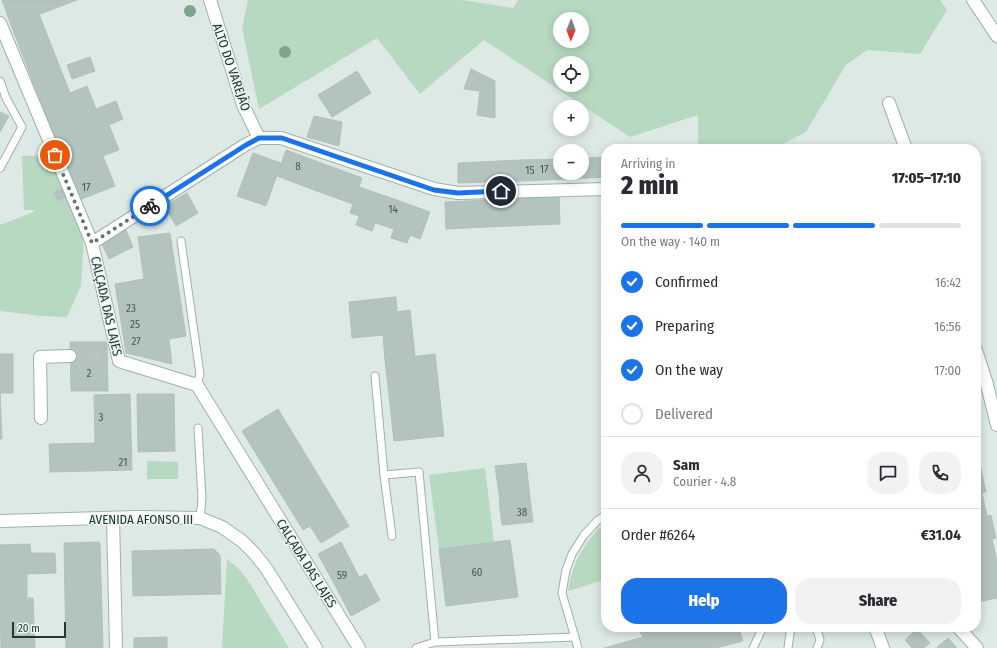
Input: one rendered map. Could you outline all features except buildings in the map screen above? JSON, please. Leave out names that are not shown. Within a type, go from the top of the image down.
[{"type":"street","name":"ALTO DO VAREJÃO","points":[[210,0],[243,105],[259,138]]},
{"type":"street","points":[[974,0],[997,36]]},
{"type":"street","name":"CALÇADA DAS LAJES","points":[[0,22],[92,243],[119,362],[197,385],[359,648]]},
{"type":"street","points":[[889,102],[904,144]]},
{"type":"street","points":[[92,243],[259,138],[282,138],[434,190],[458,193],[601,189]]},
{"type":"street","points":[[41,418],[40,357],[70,356]]},
{"type":"street","points":[[108,356],[119,362]]},
{"type":"street","points":[[981,366],[997,425]]},
{"type":"street","points":[[113,518],[116,648]]},
{"type":"street","name":"AVENIDA AFONSO III","points":[[0,521],[113,518],[200,518],[222,527],[254,553],[266,568],[316,648]]},
{"type":"street","points":[[877,632],[883,648]]},
{"type":"street","points":[[963,632],[977,648]]},
{"type":"lane","points":[[0,81],[6,98],[22,127],[0,168]]},
{"type":"lane","points":[[181,241],[200,374],[197,385]]},
{"type":"lane","points":[[375,376],[384,475],[392,536]]},
{"type":"lane","points":[[198,428],[202,499],[200,518]]},
{"type":"lane","points":[[384,475],[419,472],[435,642]]},
{"type":"lane","points":[[578,648],[562,593],[566,570],[572,554],[584,536],[601,518]]},
{"type":"lane","points":[[753,648],[761,632]]},
{"type":"lane","points":[[788,648],[790,632]]},
{"type":"lane","points":[[818,632],[820,640],[818,648]]},
{"type":"lane","points":[[416,648],[435,642],[575,637]]},
{"type":"green space","points":[[248,0],[462,0],[513,8],[518,0],[940,0],[947,10],[920,54],[867,50],[846,65],[806,132],[783,144],[698,144],[698,115],[630,137],[589,110],[589,100],[574,100],[562,92],[589,92],[589,56],[553,56],[553,86],[484,40],[420,94],[377,38],[259,109],[242,28]]},
{"type":"green space","points":[[50,155],[84,235],[81,286],[67,317],[41,316],[0,311],[0,225],[34,212],[33,210],[24,210],[22,156]]},
{"type":"green space","points":[[147,461],[178,462],[178,479],[147,479]]},
{"type":"green space","points":[[485,468],[494,542],[439,549],[429,475]]},
{"type":"green space","points":[[600,527],[601,581],[568,591],[575,564],[588,542]]},
{"type":"green space","points":[[227,559],[239,569],[247,579],[289,648],[222,648]]},
{"type":"tunnel","points":[[70,356],[108,356]]},
{"type":"way so far","points":[[55,155],[92,243],[150,206]]},
{"type":"route","points":[[150,206],[259,138],[282,138],[434,190],[458,193],[501,191]]}]
